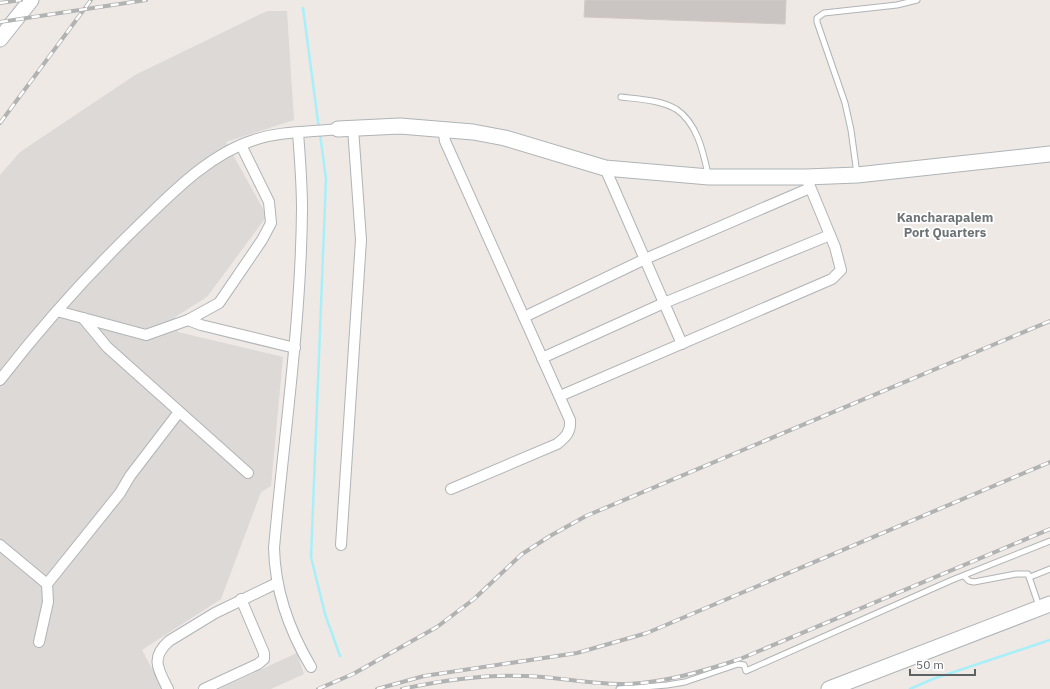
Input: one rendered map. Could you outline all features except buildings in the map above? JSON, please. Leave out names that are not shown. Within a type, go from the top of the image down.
[{"type":"street","points":[[0,39],[30,0]]},
{"type":"street","points":[[0,380],[92,270],[160,205],[208,165],[241,145],[272,136],[354,128],[400,126],[444,128],[505,138],[605,168],[709,177],[808,183],[857,174],[1050,154]]},
{"type":"street","points":[[341,545],[361,240],[354,128]]},
{"type":"street","points":[[444,128],[445,141],[560,396],[570,420],[571,429],[557,444],[451,489]]},
{"type":"street","points":[[302,133],[302,210],[295,348],[274,548],[277,583],[282,602],[301,649],[311,666]]},
{"type":"street","points":[[57,311],[146,335],[153,334],[188,320],[219,302],[262,240],[271,223],[269,202],[241,145]]},
{"type":"street","points":[[605,168],[682,344]]},
{"type":"street","points":[[524,317],[808,183]]},
{"type":"street","points":[[560,396],[832,279],[841,270],[830,235],[808,183]]},
{"type":"street","points":[[542,358],[664,303],[830,235]]},
{"type":"street","points":[[83,318],[107,347],[248,473]]},
{"type":"street","points":[[188,320],[202,325],[295,348]]},
{"type":"street","points":[[39,642],[48,602],[47,584],[120,493],[130,476],[179,412]]},
{"type":"street","points":[[0,545],[47,584]]},
{"type":"street","points":[[168,689],[157,660],[158,653],[162,647],[191,627],[241,600],[277,583]]},
{"type":"street","points":[[204,689],[258,664],[264,659],[264,653],[241,600]]},
{"type":"street","points":[[829,689],[1044,605]]},
{"type":"lane","points":[[857,174],[851,130],[845,103],[817,22],[817,18],[824,13],[897,5],[918,0]]},
{"type":"lane","points":[[621,96],[662,104],[675,109],[691,126],[698,138],[709,177]]},
{"type":"lane","points":[[619,689],[667,686],[685,682],[738,664],[744,665],[746,671],[964,576],[1050,541]]},
{"type":"lane","points":[[1030,577],[1050,569]]},
{"type":"lane","points":[[964,576],[969,581],[974,582],[1023,573],[1028,574],[1044,605]]},
{"type":"shaded area","points":[[267,11],[287,11],[294,120],[226,142],[267,216],[207,297],[175,317],[178,332],[283,357],[271,486],[261,492],[221,599],[142,650],[163,689],[0,689],[0,175],[20,152],[135,75]]},
{"type":"shaded area","points":[[297,653],[304,674],[271,689],[219,689]]},
{"type":"waterway","points":[[303,8],[319,129]]},
{"type":"waterway","points":[[320,134],[326,179],[311,557],[325,614],[340,656]]},
{"type":"waterway","points":[[910,689],[933,679],[1050,640]]},
{"type":"railway","points":[[0,3],[21,0]]},
{"type":"railway","points":[[0,123],[91,0]]},
{"type":"railway","points":[[0,22],[146,0]]},
{"type":"railway","points":[[318,689],[353,674],[437,627],[474,599],[522,554],[586,516],[1050,321]]},
{"type":"railway","points":[[377,689],[424,676],[577,653],[647,633],[1050,462]]},
{"type":"railway","points":[[402,689],[448,680],[495,676],[539,677],[628,684],[657,681],[685,675],[740,659],[1050,529]]},
{"type":"district","name":"Kancharapalem Port Quarters","points":[[945,224]]}]
